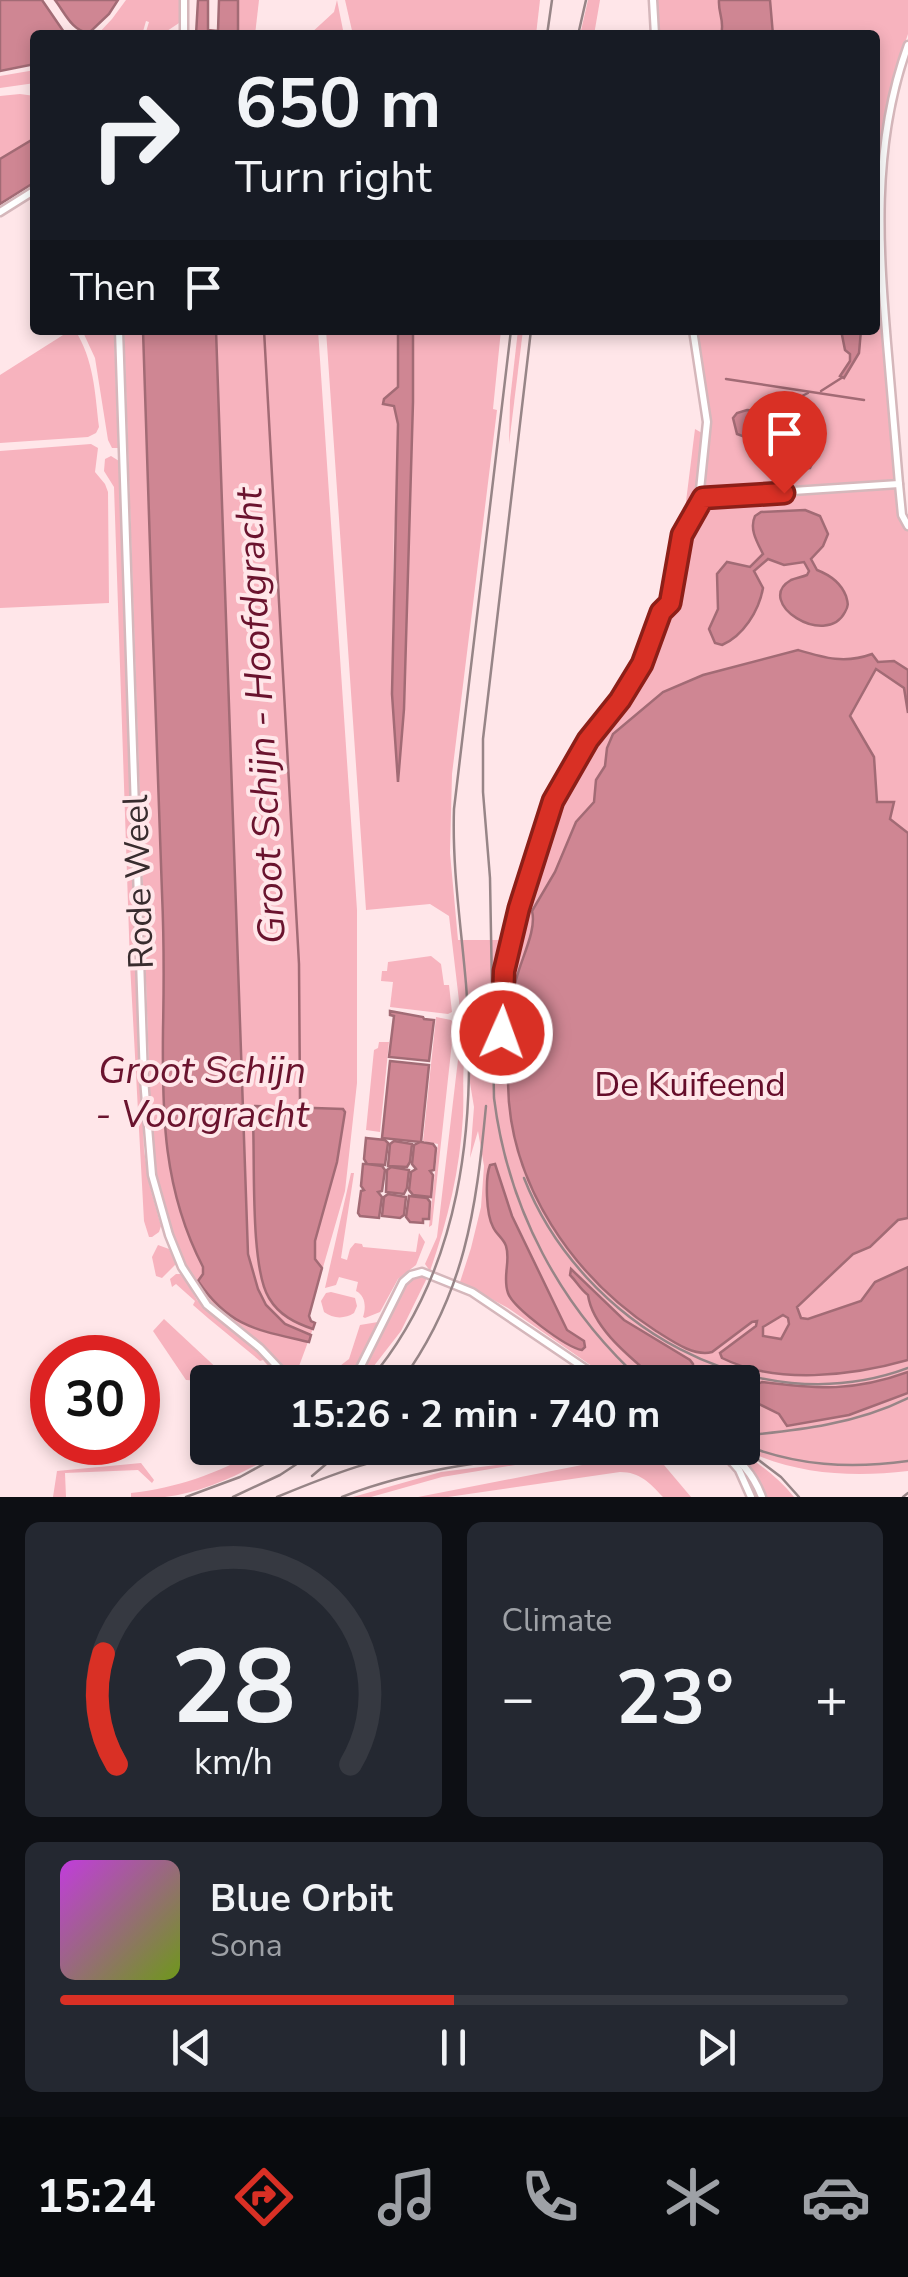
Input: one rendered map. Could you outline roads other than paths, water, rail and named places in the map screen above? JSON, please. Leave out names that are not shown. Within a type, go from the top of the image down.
[{"type":"street","points":[[184,0],[184,30]]},
{"type":"street","points":[[653,0],[655,30]]},
{"type":"street","points":[[880,205],[888,118],[908,45]]},
{"type":"street","points":[[0,212],[30,193]]},
{"type":"street","points":[[880,269],[902,516],[908,526]]},
{"type":"street","name":"Rode Weel","points":[[119,335],[144,1079],[152,1174],[168,1235],[200,1296],[276,1365]]},
{"type":"street","points":[[694,335],[706,422],[700,490],[703,498]]},
{"type":"street","points":[[703,498],[899,484]]},
{"type":"street","points":[[504,1066],[504,971],[519,908],[553,801],[577,757],[642,664],[661,612],[670,603],[682,535],[703,498]]},
{"type":"street","points":[[361,1365],[402,1282],[422,1272],[490,1303],[579,1365]]},
{"type":"street","points":[[734,1465],[751,1497]]},
{"type":"street","points":[[744,1465],[762,1497]]},
{"type":"water","points":[[0,0],[42,0],[63,30],[30,30],[30,65],[0,71]]},
{"type":"water","points":[[55,0],[118,0],[92,30],[80,30]]},
{"type":"water","points":[[198,0],[208,0],[208,30],[196,30]]},
{"type":"water","points":[[219,0],[238,0],[238,30],[218,30]]},
{"type":"water","points":[[719,0],[770,0],[773,30],[722,30]]},
{"type":"water","points":[[30,141],[30,185],[0,204],[0,159]]},
{"type":"water","name":"Groot Schijn - Voorgracht","points":[[143,335],[216,335],[248,1254],[266,1305],[285,1324],[311,1335],[309,1342],[246,1325],[222,1309],[198,1281],[203,1267],[180,1209],[165,1122],[163,927]]},
{"type":"water","points":[[398,335],[413,335],[404,709],[398,782],[392,694],[398,424],[394,406],[383,404],[398,387]]},
{"type":"water","points":[[842,335],[861,335],[859,353],[844,378],[840,376],[850,361]]},
{"type":"water","points":[[747,410],[781,413],[806,424],[809,436],[801,449],[813,462],[810,468],[800,469],[796,465],[778,429],[767,428],[745,437],[737,434],[733,418]]},
{"type":"water","points":[[805,510],[820,516],[828,534],[811,559],[817,570],[841,587],[848,602],[845,612],[836,622],[823,626],[797,618],[786,610],[782,589],[809,571],[804,562],[784,565],[768,559],[754,571],[763,588],[749,622],[730,641],[715,643],[709,629],[718,609],[717,574],[727,562],[750,567],[763,554],[753,531],[755,516],[761,512]]},
{"type":"water","name":"De Kuifeend","points":[[798,650],[844,659],[872,654],[878,662],[894,661],[908,670],[908,713],[904,688],[876,669],[850,716],[874,757],[877,802],[894,802],[890,819],[908,833],[908,1218],[898,1220],[870,1247],[853,1254],[797,1307],[801,1318],[808,1319],[861,1301],[875,1282],[908,1267],[908,1360],[839,1374],[790,1375],[722,1358],[720,1353],[756,1326],[757,1321],[712,1352],[698,1352],[676,1343],[626,1309],[573,1255],[533,1192],[520,1157],[508,1083],[524,1059],[513,996],[532,930],[532,911],[555,872],[576,822],[594,802],[596,780],[605,766],[613,734],[663,692],[703,675]],"holes":[[[783,1315],[789,1324],[781,1339],[763,1336],[763,1327]]]},
{"type":"water","points":[[390,1011],[434,1020],[429,1061],[389,1057],[394,1016]]},
{"type":"water","points":[[390,1061],[429,1065],[421,1142],[436,1148],[434,1170],[430,1171],[431,1197],[413,1195],[409,1190],[411,1172],[416,1169],[412,1164],[414,1145],[420,1142],[382,1138]]},
{"type":"water","points":[[255,1106],[345,1112],[337,1162],[315,1241],[315,1259],[322,1268],[309,1316],[315,1323],[313,1329],[278,1309],[263,1283],[255,1213]]},
{"type":"water","points":[[366,1138],[388,1143],[385,1165],[367,1164]]},
{"type":"water","points":[[390,1144],[412,1144],[407,1167],[388,1166]]},
{"type":"water","points":[[363,1164],[382,1166],[385,1170],[382,1191],[378,1192],[382,1197],[379,1218],[360,1216]]},
{"type":"water","points":[[495,1164],[512,1216],[567,1330],[584,1341],[582,1350],[541,1326],[508,1293],[506,1246],[493,1227],[488,1205],[488,1171]]},
{"type":"water","points":[[387,1170],[409,1170],[404,1194],[386,1192]]},
{"type":"water","points":[[409,1196],[427,1198],[429,1219],[423,1219],[423,1223],[410,1222],[406,1217]]},
{"type":"water","points":[[384,1197],[406,1197],[404,1215],[400,1218],[382,1216]]},
{"type":"water","points":[[571,1269],[624,1320],[693,1365],[640,1365],[606,1332],[588,1295],[570,1275]]},
{"type":"water","points":[[908,1372],[908,1393],[849,1415],[787,1426],[779,1414],[760,1404],[762,1382],[836,1387],[870,1383]]},
{"type":"waterway","name":"Groot Schijn - Hoofdgracht","points":[[264,335],[299,964],[300,1100]]},
{"type":"waterway","points":[[821,391],[843,377]]},
{"type":"waterway","points":[[726,379],[864,400]]},
{"type":"waterway","points":[[788,415],[808,393]]},
{"type":"railway","points":[[548,30],[552,0]]},
{"type":"railway","points":[[579,30],[586,0]]},
{"type":"railway","points":[[381,1365],[425,1293],[443,1245],[465,1142],[469,1037],[454,809],[510,335]]},
{"type":"railway","points":[[530,335],[483,739],[494,1098],[512,1179],[543,1254],[587,1322],[625,1365]]},
{"type":"railway","points":[[412,1365],[440,1317],[464,1250],[478,1181],[486,1106]]},
{"type":"railway","points":[[524,1178],[551,1230],[587,1277],[630,1317],[680,1349],[734,1371],[791,1383],[850,1382],[908,1368]]},
{"type":"railway","points":[[760,1434],[848,1420],[908,1398]]},
{"type":"railway","points":[[760,1450],[824,1464],[908,1461]]},
{"type":"railway","points":[[760,1461],[799,1497]]},
{"type":"railway","points":[[186,1497],[262,1465]]},
{"type":"railway","points":[[233,1497],[295,1465]]},
{"type":"railway","points":[[312,1476],[325,1465]]},
{"type":"railway","points":[[277,1497],[363,1465]]},
{"type":"railway","points":[[342,1497],[410,1476],[466,1465]]},
{"type":"railway","points":[[903,1497],[908,1493]]}]
